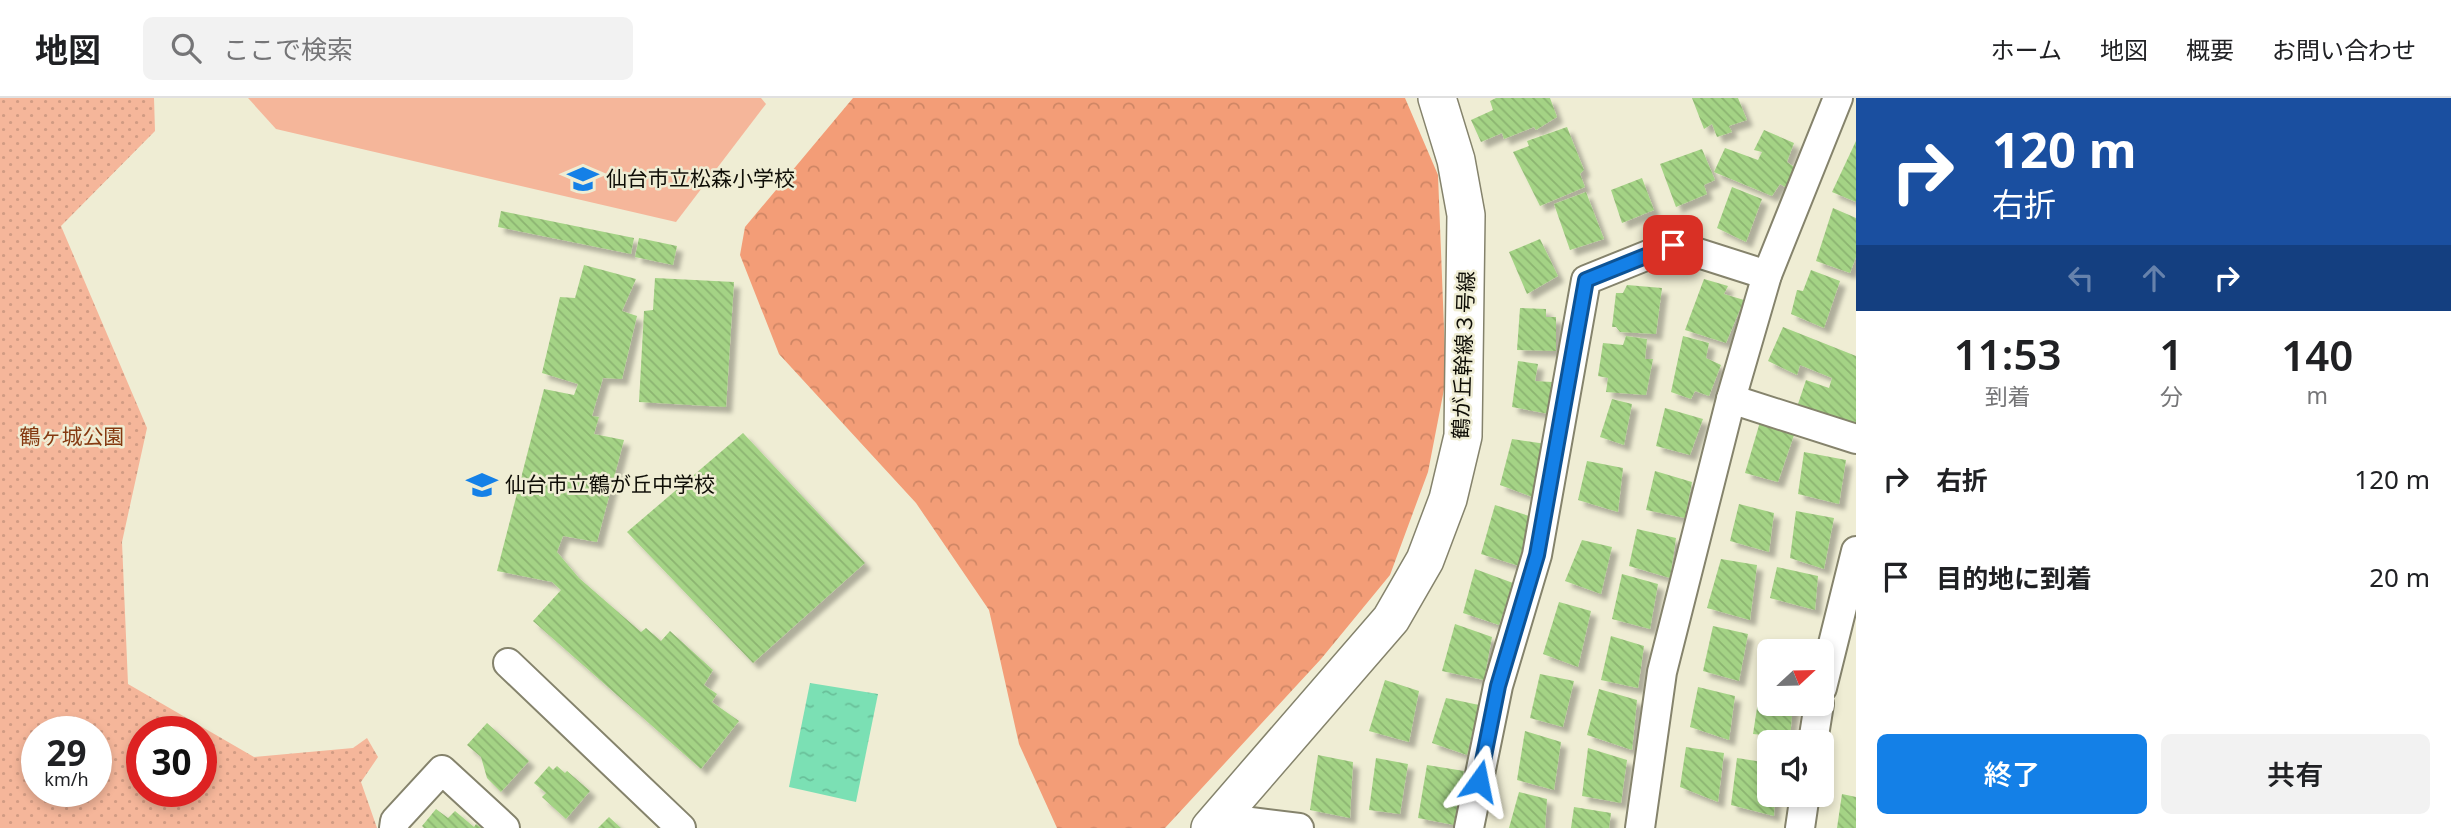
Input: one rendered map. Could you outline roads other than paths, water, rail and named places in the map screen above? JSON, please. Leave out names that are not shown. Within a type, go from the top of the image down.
[{"type":"street","name":"鶴が丘幹線３号線","points":[[1215,823],[1391,619],[1425,560],[1448,499],[1464,436],[1466,215],[1456,160],[1437,98]]},
{"type":"street","points":[[1640,828],[1662,672],[1731,399],[1767,275],[1838,98]]},
{"type":"street","points":[[1469,828],[1498,686],[1537,555],[1586,280],[1673,245],[1767,275]]},
{"type":"street","points":[[1731,399],[1856,439]]},
{"type":"street","points":[[1834,640],[1856,551]]},
{"type":"street","points":[[508,663],[681,828]]},
{"type":"street","points":[[394,828],[395,821],[442,770],[505,828]]},
{"type":"street","points":[[1800,828],[1803,807]]},
{"type":"street","points":[[1215,823],[1299,828]]},
{"type":"water","points":[[810,683],[878,694],[856,802],[789,787]]},
{"type":"place","name":"仙台市立松森小学校","points":[[583,179]]},
{"type":"place","name":"仙台市立鶴が丘中学校","points":[[482,485]]},
{"type":"park label","name":"鶴ヶ城公園","points":[[72,437]]}]
